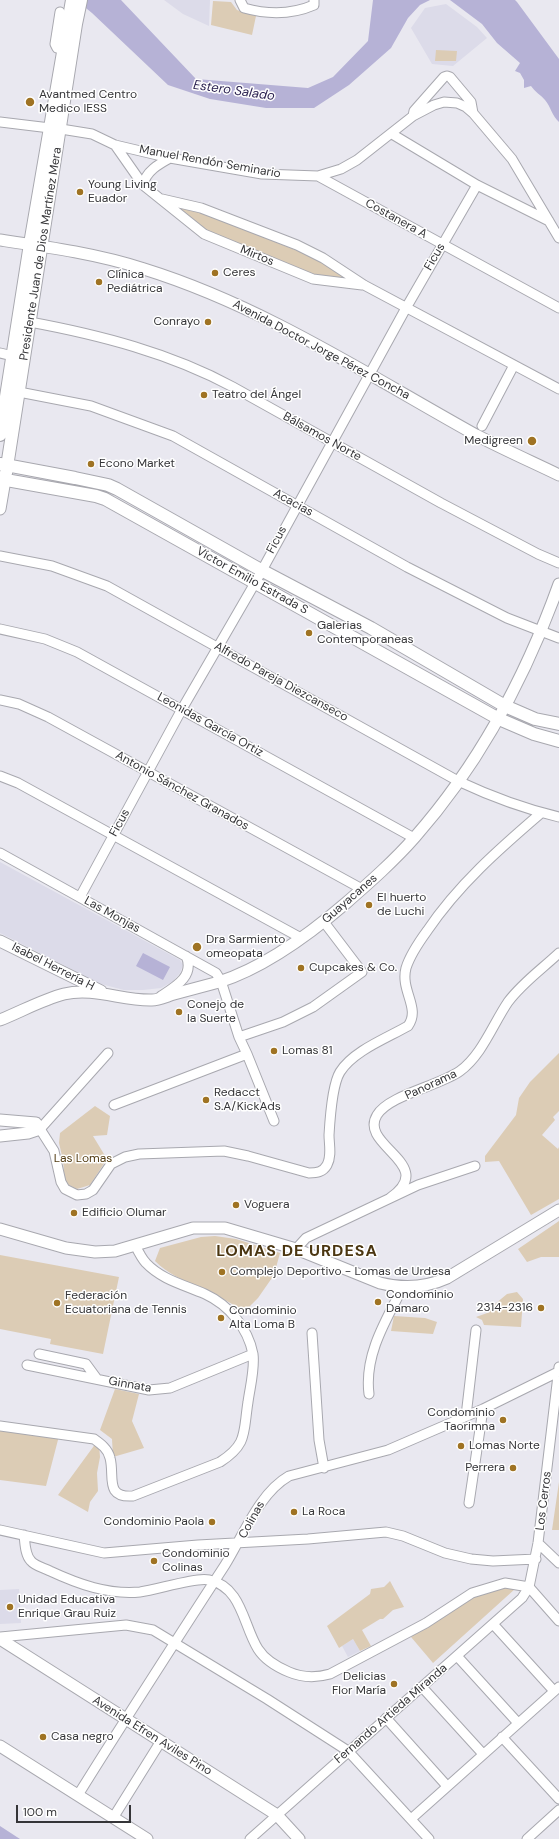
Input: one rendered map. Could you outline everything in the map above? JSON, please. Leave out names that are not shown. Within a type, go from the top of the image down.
[{"type":"main road","name":"Presidente Juan de Dios Martínez Mera","points":[[0,435],[30,244],[55,129],[63,49],[72,0]]},
{"type":"main road","name":"Presidente Juan de Dios Martínez Mera","points":[[2,472],[19,392],[42,245],[68,19],[81,0]]},
{"type":"main road","name":"Víctor Emilio Estrada S","points":[[2,472],[108,485],[261,570],[371,628],[505,706],[535,719],[559,724]]},
{"type":"main road","name":"Víctor Emilio Estrada S","points":[[2,472],[105,499],[134,517],[499,719],[534,734],[559,741]]},
{"type":"main road","points":[[134,517],[142,504]]},
{"type":"main road","points":[[362,642],[371,628]]},
{"type":"street","points":[[240,0],[244,8],[263,13],[299,12],[314,5],[314,0]]},
{"type":"street","points":[[413,116],[414,111],[444,77],[447,76],[450,77],[471,102],[473,113]]},
{"type":"street","name":"Manuel Rendón Seminario","points":[[0,122],[92,134],[115,145],[170,158],[262,174],[318,176],[340,169],[357,160],[413,116],[429,107],[444,102],[460,104],[473,113],[512,159],[559,238]]},
{"type":"street","points":[[392,134],[477,185],[549,221]]},
{"type":"street","name":"Mirtos","points":[[115,145],[143,185],[204,234],[313,279],[364,285]]},
{"type":"street","points":[[143,185],[145,179],[153,169],[170,158]]},
{"type":"street","name":"Costanera A","points":[[318,176],[559,308]]},
{"type":"street","name":"Ficus","points":[[80,897],[113,834],[217,647],[255,583],[296,505],[442,244],[477,185]]},
{"type":"street","name":"Mirtos","points":[[162,199],[194,206],[297,245],[327,260],[364,285],[559,389]]},
{"type":"street","name":"Avenida Doctor Jorge Pérez Concha","points":[[0,240],[42,245],[143,268],[198,288],[251,311],[370,374],[477,435],[559,475]]},
{"type":"street","name":"Bálsamos Norte","points":[[30,322],[114,340],[155,353],[201,372],[332,442],[441,503],[538,554],[559,563]]},
{"type":"street","points":[[0,354],[13,356]]},
{"type":"street","points":[[482,426],[514,365]]},
{"type":"street","name":"Acacias","points":[[19,392],[91,406],[173,436],[407,567],[507,618],[559,638]]},
{"type":"street","name":"Presidente Juan de Dios Martínez Mera","points":[[0,509],[2,472]]},
{"type":"street","name":"Alfredo Pareja Diezcanseco","points":[[0,556],[52,566],[107,586],[458,781],[541,813],[559,817]]},
{"type":"street","name":"Guayacanes","points":[[0,1020],[65,994],[89,992],[105,993],[120,998],[154,1000],[221,981],[252,968],[324,922],[362,889],[414,838],[458,781],[499,719],[516,688],[542,631],[559,584]]},
{"type":"street","name":"Leonidas García Ortiz","points":[[0,629],[45,639],[77,652],[414,838]]},
{"type":"street","name":"Antonio Sánchez Granados","points":[[0,700],[19,704],[48,717],[362,889]]},
{"type":"street","points":[[0,776],[18,783],[113,834],[301,938]]},
{"type":"street","points":[[0,1120],[36,1123],[54,1151],[63,1185],[71,1194],[77,1195],[86,1194],[93,1190],[111,1164],[125,1157],[139,1154],[224,1151],[309,1173],[320,1172],[329,1161],[329,1133],[334,1088],[340,1072],[354,1056],[408,1026],[413,1020],[413,1012],[405,986],[406,969],[419,942],[452,897],[488,858],[541,813]]},
{"type":"street","name":"Las Monjas","points":[[0,853],[216,973],[221,981]]},
{"type":"street","points":[[239,1037],[283,1022],[313,1007],[362,972],[324,922]]},
{"type":"street","name":"Isabel Herrería H","points":[[0,941],[105,993]]},
{"type":"street","name":"Panorama","points":[[390,1198],[401,1190],[405,1182],[406,1174],[404,1165],[382,1142],[376,1131],[374,1122],[376,1116],[389,1104],[452,1076],[471,1062],[509,1001],[520,987],[559,954]]},
{"type":"street","points":[[154,1000],[178,985],[185,978],[188,966],[186,956]]},
{"type":"street","points":[[59,970],[66,982],[67,988],[65,994]]},
{"type":"street","points":[[221,981],[239,1037],[274,1121]]},
{"type":"street","points":[[0,1136],[28,1133],[40,1129],[108,1053]]},
{"type":"street","points":[[114,1105],[247,1054]]},
{"type":"street","name":"Panorama","points":[[296,1249],[306,1238],[418,1185],[475,1166]]},
{"type":"street","points":[[0,1229],[84,1251],[115,1251],[193,1228],[225,1228],[296,1249],[380,1283],[415,1288],[434,1284],[447,1278],[559,1210]]},
{"type":"street","points":[[0,1426],[94,1439],[102,1444],[110,1458],[113,1488],[116,1493],[124,1497],[133,1496],[220,1462],[234,1454],[242,1442],[252,1371],[253,1354],[245,1330],[228,1308],[207,1295],[173,1282],[146,1263],[135,1245]]},
{"type":"street","points":[[369,1394],[367,1379],[371,1358],[382,1329],[403,1287]]},
{"type":"street","points":[[466,1416],[476,1330]]},
{"type":"street","points":[[312,1333],[319,1440],[324,1468]]},
{"type":"street","points":[[39,1354],[86,1364],[97,1379]]},
{"type":"street","name":"Ginnata","points":[[27,1365],[149,1390],[163,1390],[253,1354]]},
{"type":"street","name":"Colinas","points":[[78,1795],[174,1642],[238,1544],[262,1500],[282,1480],[289,1476],[388,1450],[483,1409],[559,1368]]},
{"type":"street","name":"Los Cerros","points":[[529,1588],[536,1559],[559,1368]]},
{"type":"street","points":[[469,1503],[483,1409]]},
{"type":"street","points":[[0,1530],[104,1553],[386,1532],[403,1536],[445,1553],[471,1559],[493,1561],[536,1559]]},
{"type":"street","points":[[24,1535],[27,1554],[33,1563],[70,1580],[94,1588],[117,1592],[135,1592],[201,1580],[214,1582],[225,1587],[236,1599],[258,1648],[264,1656],[284,1670],[307,1677],[330,1674],[426,1623],[472,1593],[505,1583],[529,1588],[559,1621]]},
{"type":"street","points":[[538,1543],[559,1563]]},
{"type":"street","name":"Fernando Artieda Miranda","points":[[250,1839],[522,1598],[529,1588]]},
{"type":"street","points":[[411,1819],[557,1689],[493,1624]]},
{"type":"street","points":[[0,1638],[126,1625],[152,1630],[267,1699],[348,1752],[429,1839]]},
{"type":"street","name":"Avenida Efren Aviles Pino","points":[[0,1638],[277,1815],[299,1839]]},
{"type":"street","points":[[457,1656],[518,1723]]},
{"type":"street","points":[[422,1687],[483,1754]]},
{"type":"street","points":[[386,1718],[447,1786]]},
{"type":"street","points":[[502,1737],[559,1799]]},
{"type":"street","points":[[113,1818],[161,1741]]},
{"type":"street","points":[[0,1746],[147,1839]]},
{"type":"street","points":[[527,1839],[559,1810]]},
{"type":"street","points":[[538,1829],[542,1839]]},
{"type":"shaded area","points":[[164,0],[210,0],[209,26],[183,14]]},
{"type":"shaded area","points":[[446,4],[477,27],[487,38],[453,66],[432,64],[411,28],[425,8]]},
{"type":"shaded area","points":[[0,862],[180,960],[183,965],[180,973],[172,982],[161,988],[124,990],[101,984],[0,933]]},
{"type":"shaded area","name":"Unidad Educativa Enrique Grau Ruiz","points":[[19,1589],[21,1623],[0,1624],[0,1590]]},
{"type":"shaded area","points":[[353,1639],[360,1651],[348,1657],[342,1646]]},
{"type":"green space","points":[[213,1],[231,2],[237,10],[256,16],[252,35],[211,25]]},
{"type":"green space","points":[[436,50],[457,51],[456,61],[435,61]]},
{"type":"green space","points":[[159,202],[180,204],[318,259],[364,285],[313,278],[203,237]]},
{"type":"green space","points":[[559,1053],[559,1111],[553,1117],[555,1120],[542,1135],[558,1149],[559,1147],[559,1199],[531,1215],[499,1161],[485,1162],[485,1156],[516,1115],[519,1098],[530,1082]]},
{"type":"green space","name":"Las Lomas","points":[[95,1106],[110,1116],[107,1135],[93,1136],[107,1159],[90,1185],[77,1189],[65,1183],[63,1160],[59,1143],[60,1133]]},
{"type":"green space","points":[[559,1221],[559,1257],[541,1257],[527,1262],[518,1249]]},
{"type":"green space","name":"Complejo Deportivo - Lomas de Urdesa","points":[[215,1236],[236,1239],[280,1253],[274,1275],[258,1298],[244,1312],[222,1298],[175,1276],[155,1261],[160,1248],[201,1237]]},
{"type":"green space","name":"Federación Ecuatoriana de Tennis","points":[[0,1255],[119,1277],[103,1354],[50,1344],[51,1339],[0,1329]]},
{"type":"green space","points":[[517,1292],[523,1299],[521,1327],[484,1325],[482,1320],[476,1317],[490,1312],[489,1309],[507,1294]]},
{"type":"green space","points":[[394,1316],[425,1318],[437,1322],[433,1334],[391,1331]]},
{"type":"green space","points":[[115,1389],[139,1394],[132,1421],[144,1448],[113,1457],[112,1439],[100,1430]]},
{"type":"green space","points":[[0,1428],[59,1436],[46,1486],[0,1480]]},
{"type":"green space","points":[[96,1443],[99,1445],[100,1457],[97,1473],[98,1491],[90,1502],[88,1512],[58,1495]]},
{"type":"green space","points":[[559,1482],[559,1530],[552,1530]]},
{"type":"green space","points":[[390,1581],[404,1607],[393,1610],[383,1619],[380,1619],[362,1630],[371,1646],[360,1651],[353,1639],[339,1648],[327,1626],[370,1594],[371,1589],[384,1587]]},
{"type":"green space","points":[[512,1586],[515,1589],[433,1663],[411,1637],[425,1625],[473,1594]]},
{"type":"water","name":"Estero Salado","points":[[76,0],[121,0],[196,79],[308,88],[333,77],[368,41],[373,0],[430,0],[420,5],[408,18],[391,48],[349,85],[314,108],[266,108],[210,99],[168,85],[92,13]]},
{"type":"water","points":[[450,0],[515,0],[517,2],[559,59],[559,122],[545,100],[531,86],[524,88],[524,80],[520,73],[515,71],[520,63],[497,43],[482,24]]},
{"type":"water","points":[[143,953],[170,967],[163,980],[136,966]]},
{"type":"water","points":[[0,1826],[20,1839],[0,1839]]},
{"type":"place","name":"Avantmed Centro Medico IESS","points":[[30,102]]},
{"type":"place","name":"Young Living Euador","points":[[80,192]]},
{"type":"place","name":"Ceres","points":[[215,273]]},
{"type":"place","name":"Clínica Pediátrica","points":[[99,282]]},
{"type":"place","name":"Conrayo","points":[[208,322]]},
{"type":"place","name":"Teatro del Ángel","points":[[204,395]]},
{"type":"place","name":"Medigreen","points":[[532,441]]},
{"type":"place","name":"Econo Market","points":[[91,464]]},
{"type":"place","name":"Galerias Contemporaneas","points":[[309,633]]},
{"type":"place","name":"El huerto de Luchi","points":[[369,905]]},
{"type":"place","name":"Dra Sarmiento omeopata","points":[[197,947]]},
{"type":"place","name":"Cupcakes & Co.","points":[[301,968]]},
{"type":"place","name":"Conejo de la Suerte","points":[[179,1012]]},
{"type":"place","name":"Lomas 81","points":[[274,1051]]},
{"type":"place","name":"Redacct S.A/KickAds","points":[[206,1100]]},
{"type":"place","name":"Voguera","points":[[236,1205]]},
{"type":"place","name":"Edificio Olumar","points":[[74,1213]]},
{"type":"place","name":"Complejo Deportivo - Lomas de Urdesa","points":[[222,1272]]},
{"type":"place","name":"Condominio Damaro","points":[[378,1302]]},
{"type":"place","name":"Federación Ecuatoriana de Tennis","points":[[57,1303]]},
{"type":"place","name":"2314-2316","points":[[541,1308]]},
{"type":"place","name":"Condominio Alta Loma B","points":[[221,1318]]},
{"type":"place","name":"Condominio Taorimna","points":[[503,1420]]},
{"type":"place","name":"Lomas Norte","points":[[461,1446]]},
{"type":"place","name":"Perrera","points":[[513,1468]]},
{"type":"place","name":"La Roca","points":[[294,1512]]},
{"type":"place","name":"Condominio Paola","points":[[212,1522]]},
{"type":"place","name":"Condominio Colinas","points":[[154,1561]]},
{"type":"place","name":"Unidad Educativa Enrique Grau Ruiz","points":[[10,1607]]},
{"type":"place","name":"Delicias Flor María","points":[[394,1684]]},
{"type":"place","name":"Casa negro","points":[[43,1737]]},
{"type":"district","name":"LOMAS DE URDESA","points":[[297,1252]]}]
